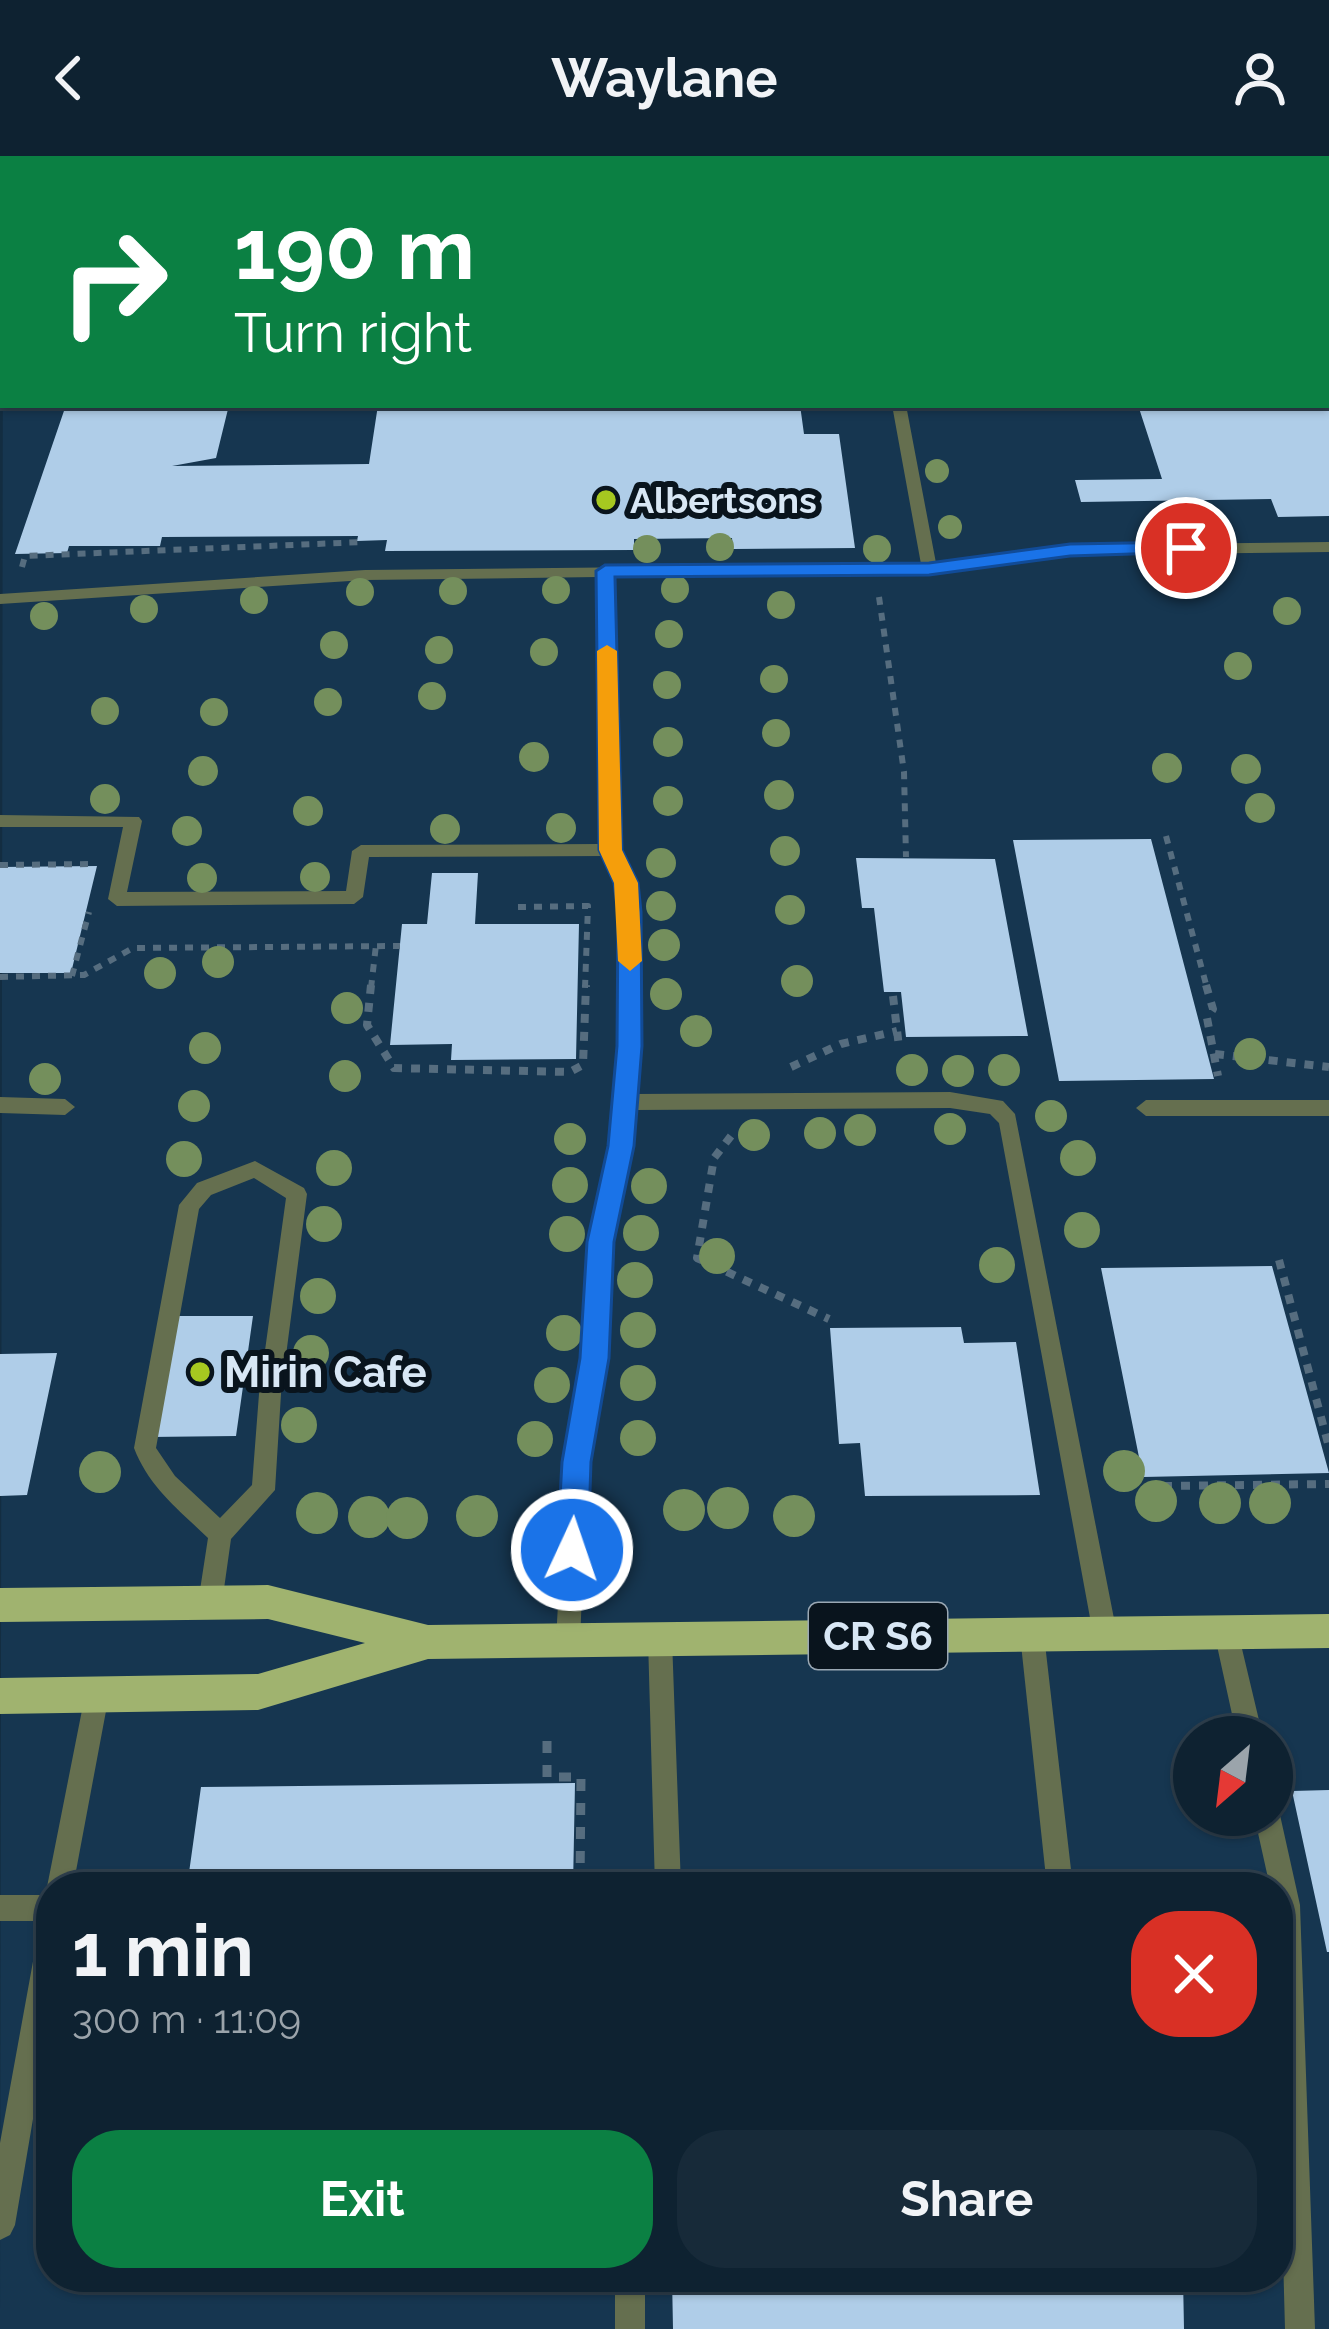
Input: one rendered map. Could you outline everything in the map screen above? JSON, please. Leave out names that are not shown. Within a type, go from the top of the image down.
[{"type":"main road","name":"CR S6","points":[[0,1605],[268,1602],[428,1642],[1329,1631]]},
{"type":"main road","name":"CR S6","points":[[0,1696],[257,1692],[428,1642]]},
{"type":"lane","points":[[900,408],[929,569]]},
{"type":"lane","points":[[0,599],[365,575],[929,569],[1070,550],[1329,547]]},
{"type":"lane","points":[[568,1640],[577,1462],[595,1358],[600,1242],[621,1146],[624,1102],[630,912],[626,883],[610,850],[605,571]]},
{"type":"lane","points":[[0,821],[133,821],[117,898],[354,897],[361,851],[610,850]]},
{"type":"lane","points":[[624,1102],[950,1100],[996,1107],[1009,1120],[1105,1634]]},
{"type":"lane","points":[[0,1106],[65,1107]]},
{"type":"lane","points":[[1146,1108],[1329,1108]]},
{"type":"lane","points":[[210,1603],[220,1534],[263,1490],[270,1394],[297,1194],[255,1169],[204,1189],[189,1205],[145,1448],[150,1466],[220,1534]]},
{"type":"lane","points":[[1226,1632],[1245,1716]]},
{"type":"lane","points":[[1032,1635],[1058,1872]]},
{"type":"lane","points":[[661,1639],[668,1872]]},
{"type":"lane","points":[[63,1872],[97,1694]]},
{"type":"lane","points":[[1272,1836],[1280,1872]]},
{"type":"lane","points":[[0,1908],[36,1908]]},
{"type":"lane","points":[[0,2225],[36,2020]]},
{"type":"lane","points":[[1293,2101],[1300,2329]]},
{"type":"lane","points":[[630,2292],[630,2329]]},
{"type":"path","points":[[1166,836],[1214,1010],[1207,1018],[1226,1108]]},
{"type":"path","points":[[0,865],[101,864]]},
{"type":"path","points":[[376,945],[367,1025],[394,1068],[570,1072],[583,1064],[588,906],[518,907]]},
{"type":"path","points":[[72,976],[90,909]]},
{"type":"path","points":[[0,977],[84,975],[133,947],[400,946]]},
{"type":"path","points":[[893,996],[899,1047]]},
{"type":"path","points":[[829,1319],[698,1258],[714,1158],[778,1073],[841,1044],[897,1031]]},
{"type":"path","points":[[1215,1054],[1329,1067]]},
{"type":"path","points":[[1279,1261],[1329,1447]]},
{"type":"path","points":[[1163,1486],[1329,1484]]},
{"type":"path","points":[[548,1741],[547,1777],[581,1777],[580,1872]]},
{"type":"shaded area","points":[[3,408],[1329,408],[1329,2329],[0,2329]]},
{"type":"building","name":"Albertsons","points":[[65,408],[228,408],[216,458],[172,466],[369,464],[378,408],[800,408],[804,434],[839,434],[855,548],[733,549],[732,538],[634,539],[634,550],[385,551],[387,540],[357,541],[358,536],[162,537],[160,546],[69,546],[67,553],[15,554]]},
{"type":"building","points":[[1139,408],[1329,408],[1329,516],[1278,517],[1271,499],[1081,502],[1075,480],[1162,479]]},
{"type":"building","points":[[1151,839],[1214,1079],[1059,1081],[1013,840]]},
{"type":"building","points":[[856,858],[995,859],[1028,1036],[906,1037],[901,992],[884,992],[874,908],[862,908]]},
{"type":"building","points":[[97,866],[71,973],[0,973],[0,867]]},
{"type":"building","points":[[432,873],[478,873],[475,924],[579,924],[576,1059],[451,1060],[452,1044],[390,1045],[402,924],[427,924]]},
{"type":"building","points":[[1272,1266],[1329,1473],[1143,1477],[1101,1268]]},
{"type":"building","points":[[171,1316],[253,1316],[236,1436],[149,1437]]},
{"type":"building","points":[[961,1327],[964,1343],[1016,1342],[1040,1495],[865,1496],[860,1443],[839,1444],[830,1328]]},
{"type":"building","points":[[57,1353],[27,1495],[0,1496],[0,1354]]},
{"type":"building","points":[[575,1783],[573,1872],[189,1872],[201,1787]]},
{"type":"building","points":[[1329,1790],[1329,1952],[1327,1952],[1293,1791]]},
{"type":"building","points":[[672,2292],[1183,2292],[1184,2329],[673,2329]]},
{"type":"slow traffic","points":[[607,651],[610,850],[626,883],[630,961]]},
{"type":"place","name":"Albertsons","points":[[606,500]]},
{"type":"place","name":"Mirin Cafe","points":[[200,1372]]},
{"type":"route","points":[[572,1550],[577,1462],[595,1358],[600,1242],[621,1146],[629,1046],[630,912],[626,883],[610,850],[605,571],[929,569],[1070,550],[1186,548]]}]
